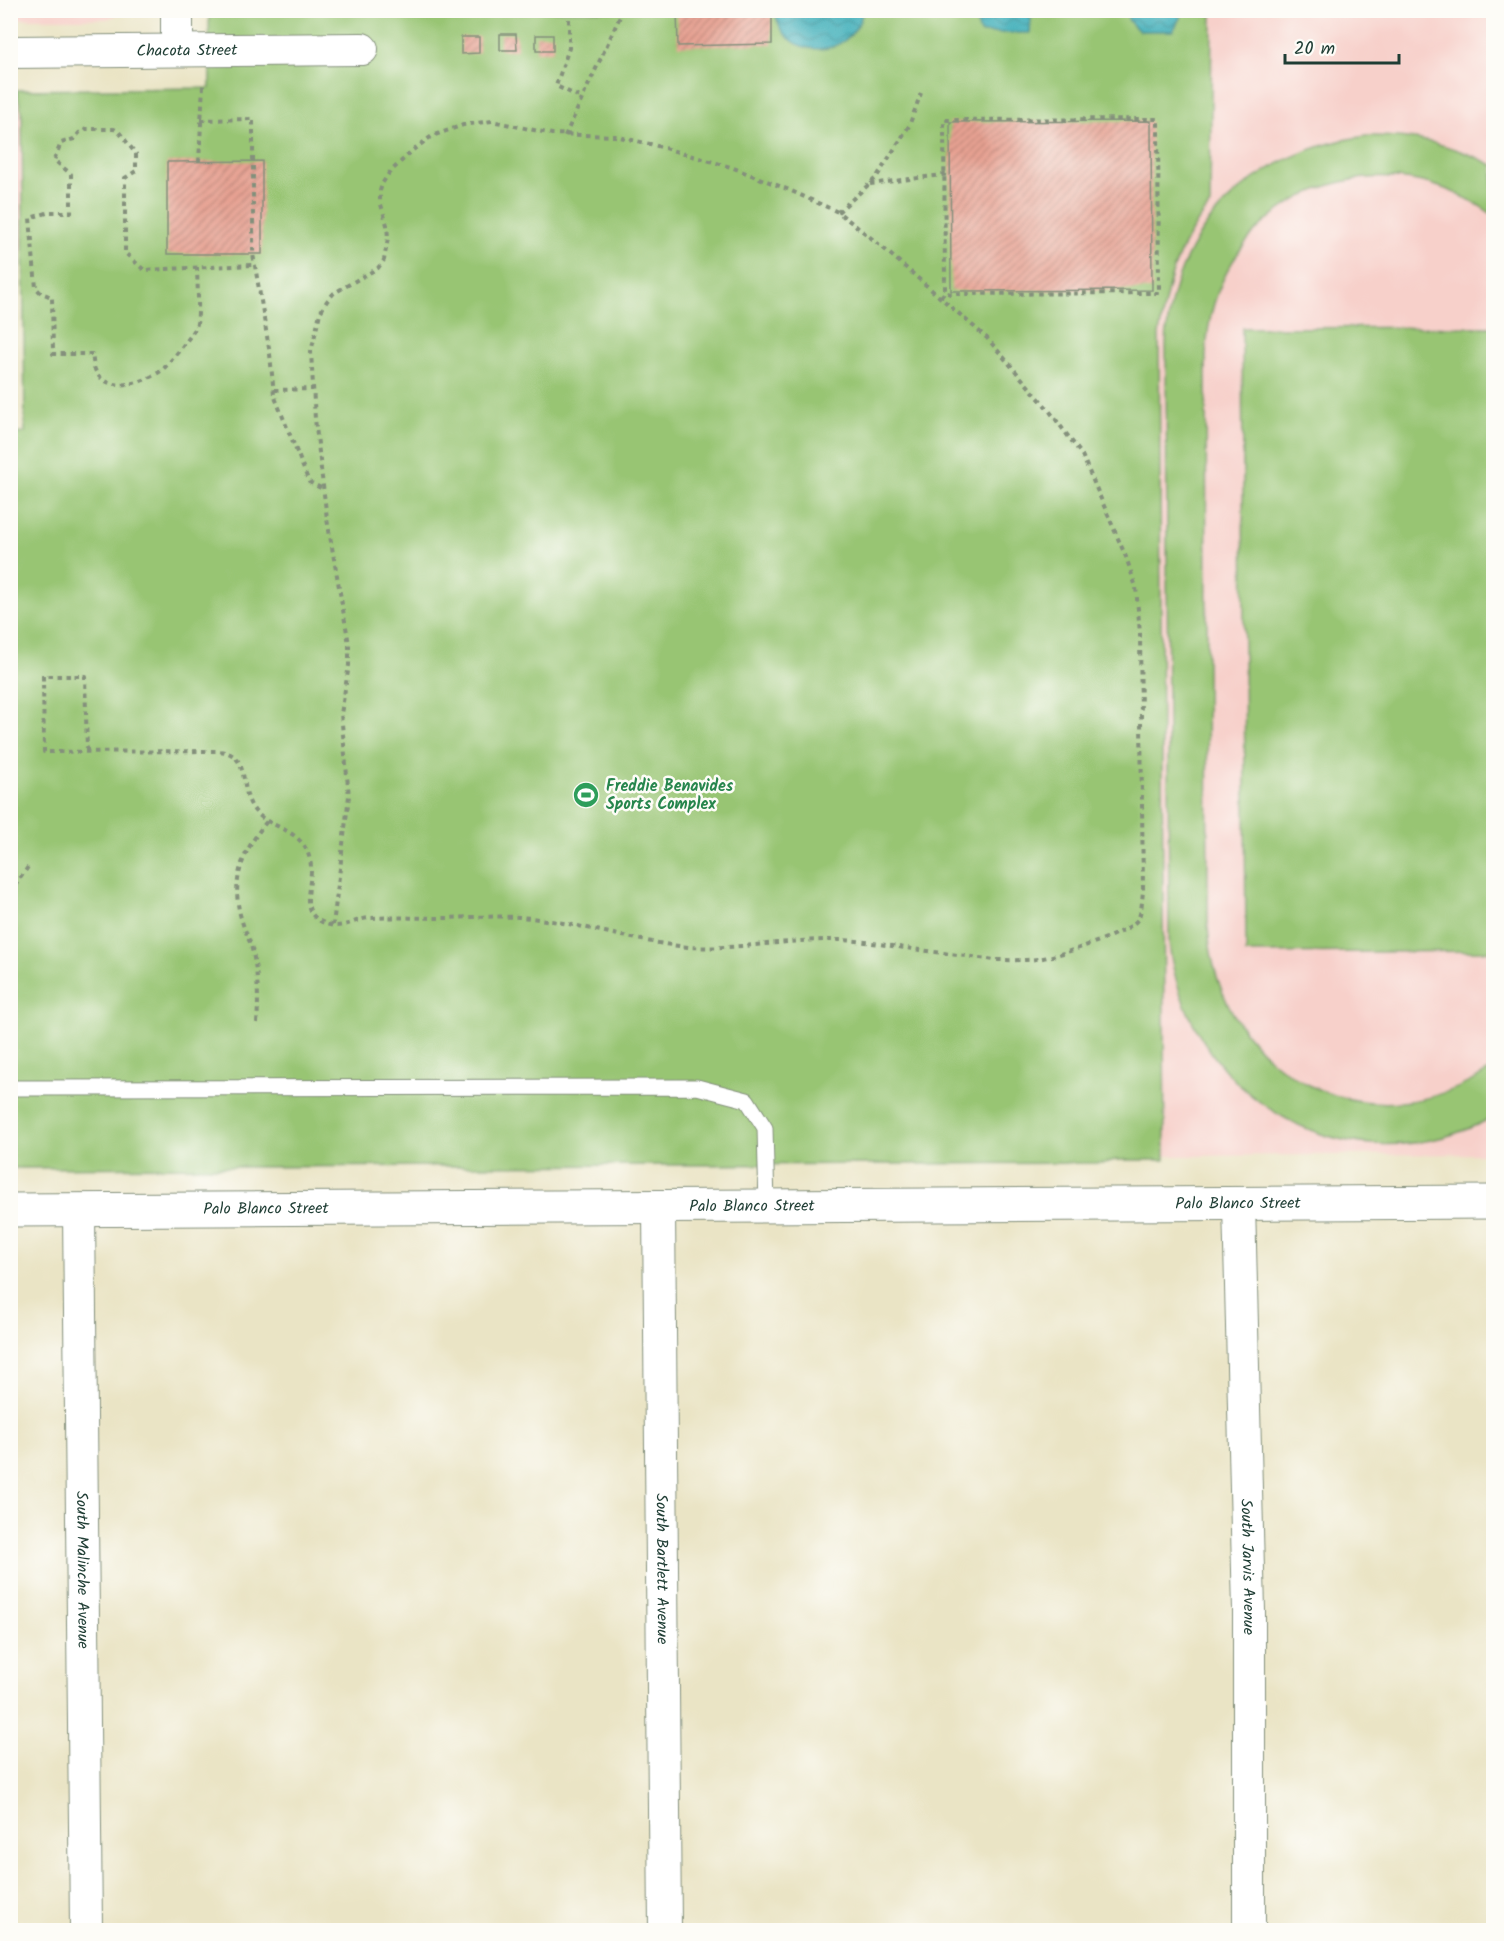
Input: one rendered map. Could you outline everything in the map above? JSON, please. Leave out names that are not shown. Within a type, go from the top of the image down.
[{"type":"street","points":[[177,10],[177,50]]},
{"type":"street","name":"Chacota Street","points":[[10,52],[362,49]]},
{"type":"street","name":"Palo Blanco Street","points":[[10,1210],[1494,1202]]},
{"type":"street","name":"South Jarvis Avenue","points":[[1239,1204],[1250,1611],[1249,1930]]},
{"type":"street","name":"South Bartlett Avenue","points":[[659,1207],[665,1930]]},
{"type":"street","name":"South Malinche Avenue","points":[[79,1210],[86,1930]]},
{"type":"lane","points":[[10,1088],[697,1087],[747,1100],[765,1128],[767,1206]]},
{"type":"path","points":[[569,10],[569,48],[556,86],[582,98]]},
{"type":"path","points":[[565,136],[623,10]]},
{"type":"path","points":[[199,162],[203,84]]},
{"type":"path","points":[[838,212],[870,184],[891,158],[909,126],[921,93]]},
{"type":"path","points":[[201,120],[253,119],[253,254],[274,390],[309,482],[323,489]]},
{"type":"path","points":[[941,297],[945,292],[947,175],[944,120],[1158,119],[1159,293],[950,294],[945,292]]},
{"type":"path","points":[[87,751],[86,676],[43,676],[44,752],[228,752],[240,764],[252,808],[261,817],[292,833],[307,849],[312,870],[306,901],[311,912],[328,925],[340,926],[367,918],[518,917],[560,923],[661,944],[691,947],[837,940],[995,960],[1018,961],[1062,954],[1119,932],[1134,923],[1138,918],[1143,891],[1140,633],[1136,587],[1126,557],[1087,465],[1070,436],[987,338],[838,212],[730,167],[615,136],[565,136],[492,121],[480,121],[432,136],[389,173],[382,184],[380,201],[388,238],[384,260],[378,268],[334,293],[327,301],[320,313],[311,352],[312,389],[323,489],[349,644],[349,665],[341,714],[349,796],[333,925]]},
{"type":"path","points":[[197,267],[197,326],[164,368],[154,375],[120,385],[112,383],[97,373],[92,354],[53,354],[52,297],[41,293],[36,288],[30,218],[50,212],[71,212],[71,174],[54,160],[61,143],[74,139],[86,129],[114,129],[136,154],[136,171],[125,178],[125,253],[144,270],[197,267],[255,265]]},
{"type":"path","points":[[870,184],[947,175]]},
{"type":"path","points":[[274,390],[312,389]]},
{"type":"path","points":[[257,1023],[258,979],[251,946],[241,920],[237,895],[243,856],[252,839],[268,820]]},
{"type":"path","points":[[10,893],[30,864]]},
{"type":"shaded area","points":[[10,11],[128,11],[107,19],[11,19]]},
{"type":"shaded area","points":[[1212,11],[1493,11],[1493,1154],[1165,1156],[1159,335],[1177,255],[1194,225],[1210,205]]},
{"type":"shaded area","points":[[10,56],[22,112],[23,244],[11,312]]},
{"type":"green space","name":"Freddie Benavides Sports Complex","points":[[209,11],[1212,11],[1210,205],[1189,236],[1175,266],[1159,335],[1165,1160],[1115,1160],[1105,1163],[11,1168],[10,434],[25,433],[22,112],[16,90],[210,88]]},
{"type":"green space","points":[[1366,136],[1400,137],[1431,142],[1462,151],[1493,165],[1493,215],[1446,189],[1397,178],[1349,180],[1305,195],[1266,221],[1235,257],[1214,303],[1206,356],[1208,927],[1218,979],[1239,1023],[1270,1059],[1308,1084],[1352,1099],[1398,1102],[1446,1092],[1493,1068],[1493,1117],[1439,1138],[1385,1145],[1333,1137],[1285,1118],[1243,1088],[1208,1048],[1183,1000],[1169,944],[1166,345],[1171,303],[1183,266],[1202,232],[1226,203],[1255,178],[1288,159],[1325,145]]},
{"type":"green space","points":[[1493,327],[1493,951],[1246,953],[1242,328]]},
{"type":"water","points":[[775,10],[863,11],[856,28],[845,40],[832,47],[817,49],[803,46],[790,39],[780,27]]},
{"type":"water","points":[[973,11],[1029,11],[1030,33],[980,33]]},
{"type":"water","points":[[1126,11],[1146,11],[1159,14],[1162,11],[1181,11],[1173,31],[1139,31],[1129,21]]},
{"type":"building","points":[[677,10],[772,10],[772,44],[678,46]]},
{"type":"building","points":[[500,34],[516,34],[517,50],[500,50]]},
{"type":"building","points":[[536,35],[553,35],[553,51],[536,51]]},
{"type":"building","points":[[461,37],[479,37],[479,53],[461,54]]},
{"type":"building","points":[[1151,121],[1152,290],[951,291],[950,122]]},
{"type":"building","points":[[262,161],[262,254],[167,254],[167,162]]},
{"type":"place","name":"Freddie Benavides Sports Complex","points":[[586,795]]}]
